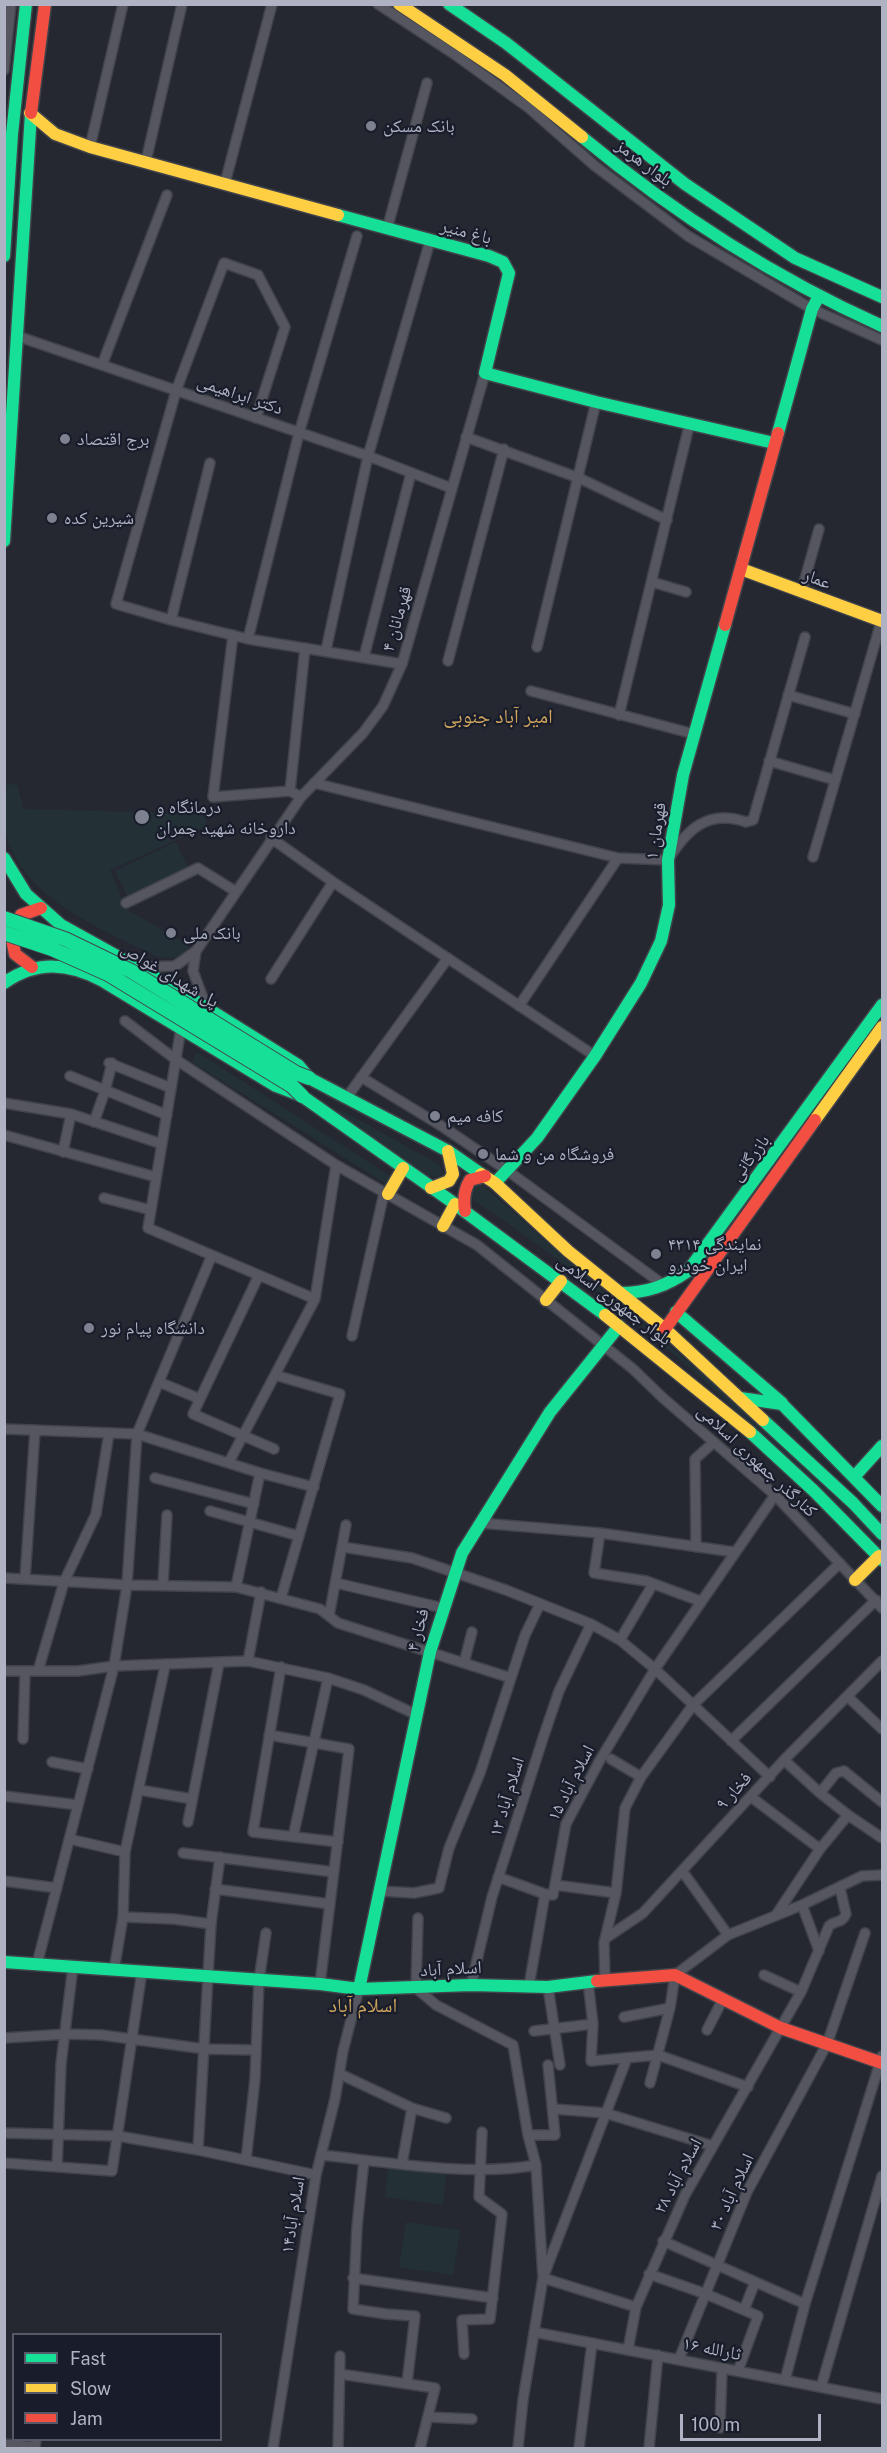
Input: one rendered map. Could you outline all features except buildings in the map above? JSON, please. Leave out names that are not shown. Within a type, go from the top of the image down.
[{"type":"main road","points":[[4,256],[10,52],[26,4]]},
{"type":"main road","points":[[4,542],[30,113],[45,4]]},
{"type":"main road","name":"بلوار هرمز","points":[[399,4],[504,75],[621,169],[683,215],[752,260],[882,326]]},
{"type":"main road","name":"بلوار هرمز","points":[[449,4],[506,43],[685,184],[795,258],[882,297]]},
{"type":"main road","name":"باغ منیر","points":[[30,113],[55,134],[90,147],[489,256],[503,262],[509,273],[485,373]]},
{"type":"main road","name":"قهرمان ۱","points":[[460,1207],[464,1188],[470,1180],[490,1179],[508,1171],[537,1138],[641,983],[661,941],[669,905],[668,860],[683,775],[812,309],[819,296]]},
{"type":"main road","points":[[485,373],[596,402],[774,443]]},
{"type":"main road","name":"عمار","points":[[741,569],[882,620]]},
{"type":"main road","points":[[4,858],[26,894],[61,925],[207,1008],[298,1065],[309,1078]]},
{"type":"main road","points":[[32,967],[15,954],[10,934],[21,915],[41,908]]},
{"type":"main road","name":"پل شهدای غواص","points":[[4,918],[65,939],[131,971],[296,1073],[309,1078]]},
{"type":"main road","name":"پل شهدای غواص","points":[[4,933],[52,949],[117,979],[292,1086],[302,1096]]},
{"type":"main road","points":[[4,983],[32,967],[65,966],[77,970],[126,994],[276,1086],[302,1096]]},
{"type":"main road","name":"بازرگانی","points":[[664,1329],[698,1282],[882,1005]]},
{"type":"main road","name":"بازرگانی","points":[[621,1293],[648,1293],[665,1286],[688,1271],[882,1027]]},
{"type":"main road","name":"بلوار جمهوری اسلامی","points":[[309,1078],[448,1151],[490,1179],[568,1251],[664,1329],[853,1503],[882,1534]]},
{"type":"main road","name":"بلوار جمهوری اسلامی","points":[[302,1096],[460,1207],[619,1326],[768,1445],[881,1558]]},
{"type":"main road","points":[[431,1188],[448,1181],[453,1174],[448,1151]]},
{"type":"main road","points":[[386,1194],[403,1168]]},
{"type":"main road","points":[[443,1226],[460,1207]]},
{"type":"main road","points":[[688,1271],[686,1276],[688,1281],[698,1282]]},
{"type":"main road","points":[[546,1300],[561,1281]]},
{"type":"main road","points":[[676,1312],[782,1404],[882,1506]]},
{"type":"main road","name":"فخار ۴","points":[[359,1989],[430,1652],[454,1573],[462,1553],[550,1412],[619,1326]]},
{"type":"main road","points":[[740,1398],[782,1404]]},
{"type":"main road","points":[[854,1477],[882,1446]]},
{"type":"main road","points":[[855,1580],[881,1558]]},
{"type":"main road","name":"اسلام آباد","points":[[4,1962],[320,1984],[359,1989],[416,1989],[471,1985],[548,1987],[675,1975]]},
{"type":"main road","points":[[675,1975],[781,2028],[882,2060]]},
{"type":"street","points":[[4,70],[10,52],[11,4]]},
{"type":"street","points":[[90,147],[123,4]]},
{"type":"street","points":[[146,161],[182,4]]},
{"type":"street","points":[[225,183],[272,4]]},
{"type":"street","points":[[378,4],[454,54],[529,108],[595,166],[688,236],[812,309],[882,340]]},
{"type":"street","points":[[387,229],[427,83]]},
{"type":"street","points":[[102,365],[167,195]]},
{"type":"street","points":[[248,639],[298,433],[357,236]]},
{"type":"street","points":[[326,650],[368,456],[430,241]]},
{"type":"street","points":[[256,418],[285,327],[258,275],[224,263],[177,391],[116,604],[248,639],[402,664]]},
{"type":"street","name":"دکتر ابراهیمی","points":[[17,336],[368,456],[451,488]]},
{"type":"street","name":"قهرمانان ۴","points":[[196,951],[301,796],[363,733],[383,705],[402,664],[485,373]]},
{"type":"street","points":[[537,647],[596,402]]},
{"type":"street","points":[[619,715],[690,422]]},
{"type":"street","points":[[466,437],[579,478],[668,520]]},
{"type":"street","points":[[448,661],[504,449]]},
{"type":"street","points":[[171,620],[210,463]]},
{"type":"street","points":[[364,657],[411,473]]},
{"type":"street","points":[[801,592],[819,529]]},
{"type":"street","points":[[652,582],[686,592]]},
{"type":"street","points":[[813,857],[882,620]]},
{"type":"street","points":[[233,635],[213,797],[290,791],[301,796]]},
{"type":"street","points":[[314,783],[618,858],[668,860],[680,840],[697,826],[716,817],[750,822],[770,760],[804,637]]},
{"type":"street","points":[[290,791],[305,648]]},
{"type":"street","points":[[531,691],[694,734]]},
{"type":"street","points":[[788,694],[855,714]]},
{"type":"street","points":[[770,760],[835,780]]},
{"type":"street","points":[[271,838],[594,1056]]},
{"type":"street","points":[[519,1006],[618,858]]},
{"type":"street","points":[[126,903],[198,868],[235,891]]},
{"type":"street","points":[[271,979],[333,882]]},
{"type":"street","points":[[137,967],[176,966],[196,951]]},
{"type":"street","points":[[196,951],[193,971],[207,1008]]},
{"type":"street","points":[[347,1097],[448,958]]},
{"type":"street","name":"کنارگذر جمهوری اسلامی","points":[[125,1021],[175,1059],[336,1165],[477,1245],[603,1344],[775,1495],[879,1604]]},
{"type":"street","points":[[181,1028],[148,1228],[315,1299]]},
{"type":"street","points":[[94,1122],[105,1091],[111,1063],[171,1088]]},
{"type":"street","points":[[70,1076],[166,1115]]},
{"type":"street","points":[[361,1077],[443,1127],[508,1171],[665,1286]]},
{"type":"street","points":[[4,1103],[71,1114],[162,1144]]},
{"type":"street","points":[[63,1152],[71,1114]]},
{"type":"street","points":[[4,1135],[156,1178]]},
{"type":"street","points":[[229,1462],[315,1299],[336,1165]]},
{"type":"street","points":[[352,1336],[386,1194]]},
{"type":"street","points":[[104,1198],[151,1210]]},
{"type":"street","points":[[37,1964],[114,1666],[127,1585],[137,1434],[212,1255]]},
{"type":"street","points":[[259,1275],[193,1414],[274,1449]]},
{"type":"street","points":[[275,1374],[340,1394],[281,1598]]},
{"type":"street","points":[[159,1382],[200,1399]]},
{"type":"street","points":[[4,1429],[137,1434],[260,1473],[314,1487]]},
{"type":"street","points":[[24,1579],[35,1430]]},
{"type":"street","points":[[38,1671],[64,1582],[96,1514],[109,1433]]},
{"type":"street","points":[[696,1547],[695,1459],[714,1442]]},
{"type":"street","points":[[236,1587],[260,1473]]},
{"type":"street","points":[[155,1478],[254,1504]]},
{"type":"street","name":"اسلام آباد ۱۵","points":[[555,1885],[566,1824],[600,1760],[655,1669],[775,1495]]},
{"type":"street","points":[[210,1511],[299,1536]]},
{"type":"street","points":[[163,1584],[167,1515]]},
{"type":"street","points":[[480,1523],[600,1533],[734,1552]]},
{"type":"street","points":[[329,1616],[346,1525]]},
{"type":"street","points":[[600,1533],[594,1573],[653,1584],[700,1601]]},
{"type":"street","points":[[343,1547],[412,1558],[591,1624],[620,1640],[655,1669],[770,1777]]},
{"type":"street","points":[[605,1980],[606,1938],[615,1893],[625,1808],[641,1776],[693,1705],[840,1563]]},
{"type":"street","points":[[4,1578],[127,1585],[236,1587],[320,1609],[339,1623],[511,1678]]},
{"type":"street","points":[[336,1583],[443,1608]]},
{"type":"street","points":[[620,1640],[653,1584]]},
{"type":"street","points":[[248,1661],[261,1592]]},
{"type":"street","points":[[380,1891],[414,1893],[439,1888],[449,1848],[480,1773],[525,1635],[540,1604]]},
{"type":"street","points":[[732,1741],[879,1604]]},
{"type":"street","name":"اسلام آباد ۱۳","points":[[471,1985],[498,1877],[559,1691],[591,1624]]},
{"type":"street","points":[[464,1663],[472,1632]]},
{"type":"street","points":[[4,1671],[78,1671],[114,1666],[165,1666],[248,1661],[328,1678],[364,1690],[417,1715]]},
{"type":"street","name":"فخار ۹","points":[[606,1938],[643,1913],[784,1760],[882,1661]]},
{"type":"street","points":[[188,1822],[219,1663]]},
{"type":"street","points":[[114,1970],[123,1917],[126,1852],[165,1666]]},
{"type":"street","points":[[281,1668],[253,1832],[338,1842]]},
{"type":"street","points":[[23,1738],[25,1671]]},
{"type":"street","points":[[293,1837],[328,1678]]},
{"type":"street","points":[[847,1696],[882,1729]]},
{"type":"street","points":[[269,1735],[349,1749],[320,1984]]},
{"type":"street","points":[[610,1759],[641,1776]]},
{"type":"street","points":[[784,1760],[820,1793],[882,1838]]},
{"type":"street","points":[[52,1762],[88,1769]]},
{"type":"street","points":[[820,1793],[840,1771],[844,1771],[882,1802]]},
{"type":"street","points":[[140,1790],[192,1799]]},
{"type":"street","points":[[4,1803],[5,1796],[78,1805]]},
{"type":"street","points":[[751,1797],[820,1849]]},
{"type":"street","points":[[776,1915],[820,1849],[848,1815]]},
{"type":"street","points":[[69,1839],[126,1852]]},
{"type":"street","points":[[183,1852],[334,1872]]},
{"type":"street","points":[[198,2150],[211,1924],[220,1857]]},
{"type":"street","points":[[683,1872],[728,1935]]},
{"type":"street","points":[[650,2083],[670,2008],[675,1975],[728,1935],[802,1905],[862,1876],[882,1875]]},
{"type":"street","points":[[498,1877],[545,1894],[553,1895],[555,1885],[615,1893]]},
{"type":"street","points":[[4,1881],[57,1888]]},
{"type":"street","name":"اسلام آباد ۲۸","points":[[628,2350],[636,2307],[685,2194],[801,1992],[829,1926],[844,1918],[840,1888]]},
{"type":"street","points":[[215,1889],[330,1904]]},
{"type":"street","points":[[529,1986],[545,1894]]},
{"type":"street","points":[[802,1905],[819,1951]]},
{"type":"street","points":[[123,1917],[211,1924]]},
{"type":"street","points":[[418,1918],[416,1989],[436,2006],[513,2045],[528,2135],[536,2165],[543,2278]]},
{"type":"street","points":[[246,2160],[256,2050],[259,1980],[266,1932]]},
{"type":"street","name":"اسلام آباد ۳۰","points":[[679,2360],[747,2192],[827,2044],[865,1933]]},
{"type":"street","points":[[57,2167],[62,2064],[73,1966]]},
{"type":"street","points":[[4,2163],[112,2171],[142,1971]]},
{"type":"street","points":[[764,1975],[801,1992]]},
{"type":"street","points":[[588,1982],[593,2024],[591,2061],[658,2055],[748,2087]]},
{"type":"street","points":[[548,1987],[560,2065]]},
{"type":"street","name":"اسلام آباد۱۴","points":[[273,2448],[316,2175],[359,1989]]},
{"type":"street","points":[[707,2030],[723,1999]]},
{"type":"street","points":[[624,2017],[670,2008]]},
{"type":"street","points":[[534,2031],[593,2024]]},
{"type":"street","points":[[4,2038],[67,2034],[102,2035],[205,2049],[256,2050]]},
{"type":"street","points":[[518,2448],[523,2400],[543,2278],[627,2058]]},
{"type":"street","points":[[785,2380],[805,2304],[882,2060]]},
{"type":"street","points":[[528,2135],[555,2135],[548,2065]]},
{"type":"street","points":[[339,2074],[412,2108],[446,2118]]},
{"type":"street","points":[[402,2164],[412,2108]]},
{"type":"street","points":[[554,2109],[605,2113],[712,2146]]},
{"type":"street","points":[[464,2354],[462,2320],[490,2319],[502,2214],[479,2197],[482,2132]]},
{"type":"street","points":[[4,2133],[118,2136],[316,2175]]},
{"type":"street","points":[[321,2155],[480,2170],[510,2170],[536,2165]]},
{"type":"street","points":[[364,2160],[353,2278],[353,2309],[415,2316],[407,2383]]},
{"type":"street","points":[[821,2387],[882,2176]]},
{"type":"street","points":[[663,2241],[805,2304]]},
{"type":"street","points":[[649,2274],[706,2294],[758,2316],[738,2371]]},
{"type":"street","points":[[353,2278],[493,2298]]},
{"type":"street","points":[[543,2278],[636,2307]]},
{"type":"street","points":[[744,2310],[755,2282]]},
{"type":"street","name":"ثارالله ۱۶","points":[[534,2331],[882,2399]]},
{"type":"street","points":[[579,2448],[592,2343]]},
{"type":"street","points":[[338,2448],[340,2355]]},
{"type":"street","points":[[648,2448],[658,2355]]},
{"type":"street","points":[[720,2428],[722,2368]]},
{"type":"street","points":[[340,2373],[435,2388],[420,2448]]},
{"type":"street","points":[[428,2417],[472,2419]]},
{"type":"street","points":[[4,2444],[35,2447],[36,2441]]},
{"type":"shaded area","points":[[17,784],[23,809],[205,814],[207,826],[110,870],[126,909],[190,946],[183,954],[166,958],[156,956],[87,921],[42,890],[25,871],[12,850],[5,826],[5,785]]},
{"type":"shaded area","points":[[176,842],[189,870],[129,899],[115,871]]},
{"type":"shaded area","points":[[197,1052],[390,1176],[385,1183],[192,1062]]},
{"type":"shaded area","points":[[341,1110],[438,1164],[441,1167],[441,1174],[436,1177],[428,1176],[339,1113]]},
{"type":"shaded area","points":[[475,1184],[481,1185],[493,1194],[562,1256],[737,1403],[868,1528],[882,1543],[882,1552],[786,1457],[636,1321],[529,1238],[473,1200],[471,1190]]},
{"type":"shaded area","points":[[388,2168],[446,2175],[443,2205],[385,2197]]},
{"type":"shaded area","points":[[406,2222],[460,2230],[453,2275],[399,2267]]},
{"type":"traffic: fast","points":[[4,256],[12,134],[26,4]]},
{"type":"traffic: fast","points":[[449,4],[506,43],[685,184],[795,258],[882,297]]},
{"type":"traffic: fast","points":[[4,541],[31,113]]},
{"type":"traffic: fast","points":[[582,137],[653,192],[726,242],[802,287],[882,326]]},
{"type":"traffic: fast","points":[[338,215],[489,256],[503,262],[509,273],[485,373],[596,402],[774,443]]},
{"type":"traffic: fast","points":[[778,433],[812,309],[819,296]]},
{"type":"traffic: fast","points":[[495,1183],[537,1138],[595,1056],[641,983],[661,941],[669,905],[668,860],[683,775],[725,625]]},
{"type":"traffic: fast","points":[[4,858],[26,894],[61,925],[178,990],[298,1065],[309,1078],[448,1151],[481,1174]]},
{"type":"traffic: fast","points":[[4,918],[65,939],[131,971],[296,1073],[309,1078]]},
{"type":"traffic: fast","points":[[4,933],[52,949],[108,974],[292,1086],[302,1096]]},
{"type":"traffic: fast","points":[[4,983],[29,970],[53,967],[78,970],[103,981],[276,1086],[302,1096],[448,1199],[605,1315]]},
{"type":"traffic: fast","points":[[620,1293],[656,1288],[688,1271],[882,1005]]},
{"type":"traffic: fast","points":[[676,1312],[782,1403]]},
{"type":"traffic: fast","points":[[359,1989],[430,1652],[462,1553],[550,1412],[619,1326]]},
{"type":"traffic: fast","points":[[740,1398],[782,1404],[882,1506]]},
{"type":"traffic: fast","points":[[763,1420],[853,1503],[882,1534]]},
{"type":"traffic: fast","points":[[750,1432],[814,1491],[882,1560]]},
{"type":"traffic: fast","points":[[854,1477],[882,1446]]},
{"type":"traffic: fast","points":[[4,1962],[320,1984],[359,1989],[471,1985],[548,1987],[597,1981]]},
{"type":"traffic: slow","points":[[399,4],[505,75],[582,137]]},
{"type":"traffic: slow","points":[[30,113],[55,134],[90,147],[338,215]]},
{"type":"traffic: slow","points":[[741,569],[882,621]]},
{"type":"traffic: slow","points":[[815,1120],[882,1027]]},
{"type":"traffic: slow","points":[[431,1188],[449,1181],[453,1174],[448,1151]]},
{"type":"traffic: slow","points":[[388,1194],[403,1168]]},
{"type":"traffic: slow","points":[[481,1174],[495,1183],[568,1251],[665,1329],[763,1420]]},
{"type":"traffic: slow","points":[[443,1226],[455,1204]]},
{"type":"traffic: slow","points":[[546,1300],[561,1281]]},
{"type":"traffic: slow","points":[[605,1315],[750,1432]]},
{"type":"traffic: slow","points":[[855,1580],[879,1556]]},
{"type":"traffic: jam","points":[[31,113],[45,4]]},
{"type":"traffic: jam","points":[[725,625],[778,433]]},
{"type":"traffic: jam","points":[[32,967],[15,954],[11,934],[21,915],[41,908]]},
{"type":"traffic: jam","points":[[665,1329],[815,1120]]},
{"type":"traffic: jam","points":[[465,1211],[466,1187],[470,1180],[485,1176]]},
{"type":"traffic: jam","points":[[597,1981],[675,1975],[781,2028],[882,2063]]},
{"type":"place","name":"بانک مسکن","points":[[371,126]]},
{"type":"place","name":"برج اقتصاد","points":[[65,439]]},
{"type":"place","name":"شیرین کده","points":[[52,518]]},
{"type":"place","name":"درمانگاه و داروخانه شهید چمران","points":[[142,817]]},
{"type":"place","name":"بانک ملی","points":[[171,933]]},
{"type":"place","name":"کافه میم","points":[[435,1116]]},
{"type":"place","name":"فروشگاه من و شما","points":[[483,1154]]},
{"type":"place","name":"نمایندگی ۴۳۱۴ ایران خودرو","points":[[656,1254]]},
{"type":"place","name":"دانشگاه پیام نور","points":[[89,1328]]},
{"type":"district","name":"امير آباد جنوبی","points":[[498,717]]},
{"type":"district","name":"اسلام آباد","points":[[363,2006]]}]
